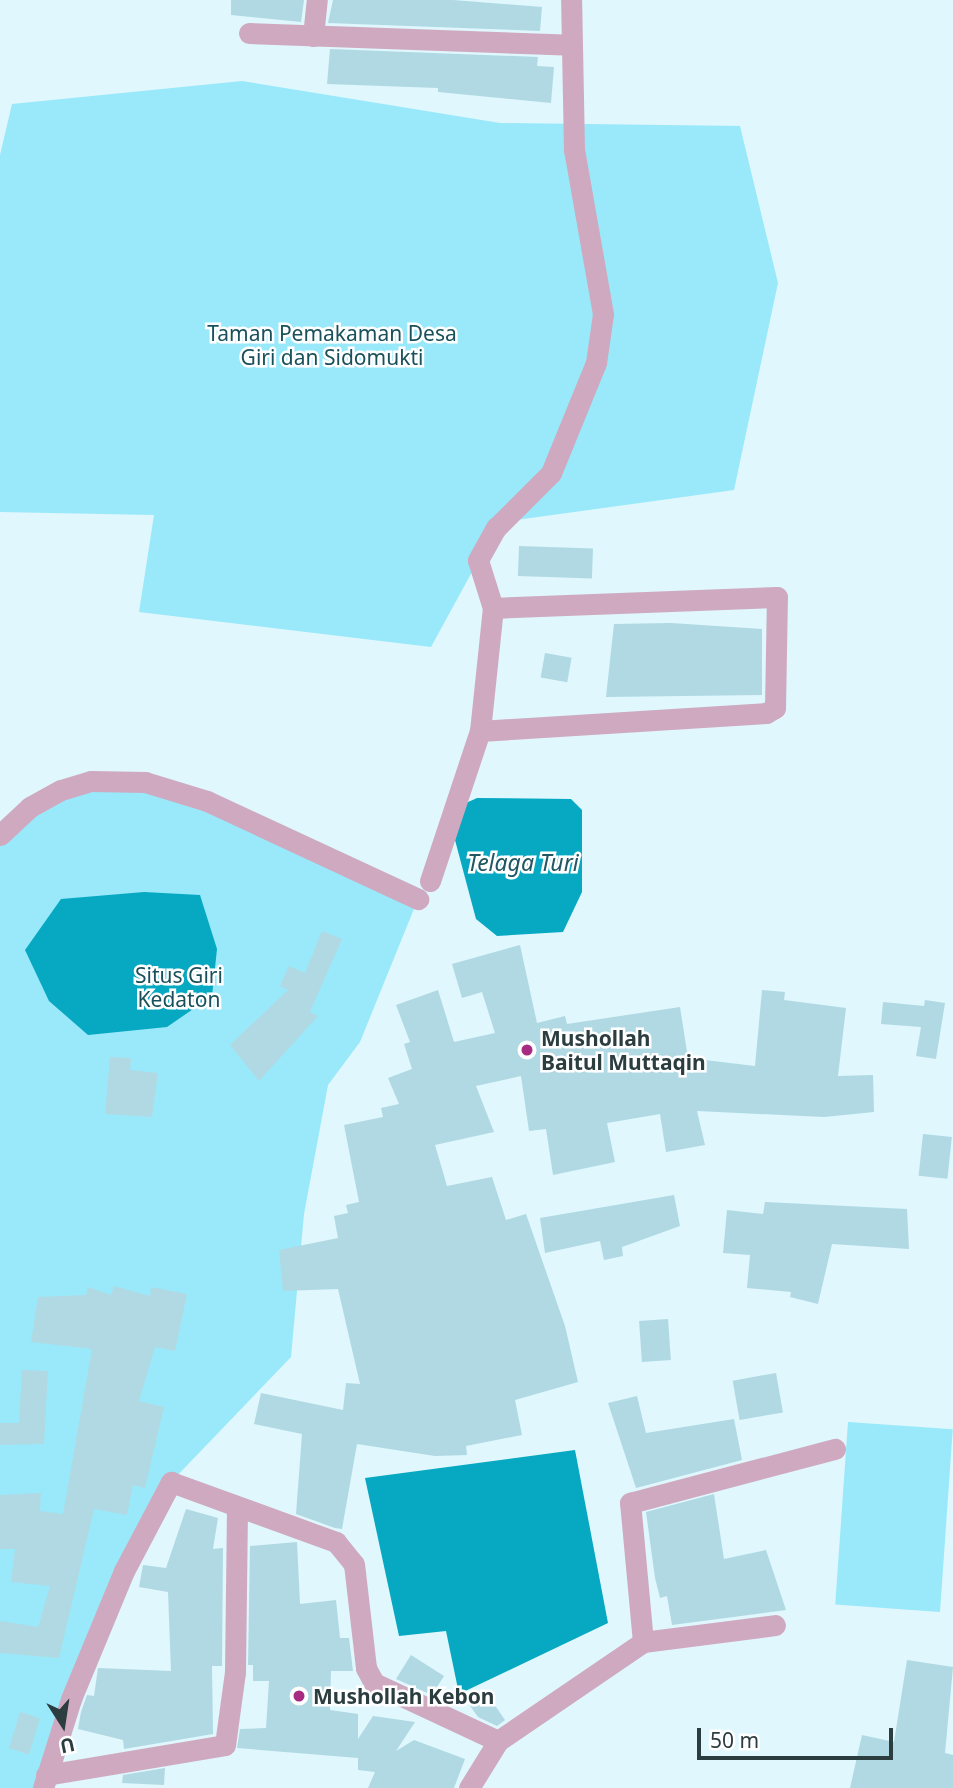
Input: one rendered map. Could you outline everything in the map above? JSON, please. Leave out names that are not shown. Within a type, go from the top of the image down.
[{"type":"street","points":[[313,36],[317,0]]},
{"type":"street","points":[[0,835],[61,790],[91,781],[145,782],[206,801],[424,890],[480,731],[493,608],[478,560],[496,528],[551,473],[596,363],[603,314],[574,150],[571,0]]},
{"type":"street","points":[[249,33],[571,45]]},
{"type":"street","points":[[480,731],[766,713],[775,708],[777,597],[493,608]]},
{"type":"street","points":[[643,1642],[630,1503],[835,1449]]},
{"type":"street","points":[[237,1510],[235,1672],[225,1745],[45,1781],[71,1699],[124,1571],[171,1482],[237,1510],[281,1518],[336,1542],[354,1564],[366,1668],[374,1683],[498,1741]]},
{"type":"street","points":[[469,1788],[498,1741],[643,1642],[775,1625]]},
{"type":"green space","name":"Taman Pemakaman Desa Giri dan Sidomukti","points":[[242,81],[500,123],[740,126],[778,283],[734,490],[516,520],[496,528],[431,647],[139,612],[154,515],[0,512],[0,155],[12,104]]},
{"type":"green space","name":"Situs Giri Kedaton","points":[[160,786],[418,899],[360,1042],[328,1085],[304,1214],[291,1357],[171,1482],[44,1788],[0,1788],[0,835],[61,790]]},
{"type":"green space","points":[[848,1422],[953,1429],[940,1612],[835,1605]]},
{"type":"water","name":"Telaga Turi","points":[[477,798],[571,799],[582,810],[582,892],[563,932],[497,936],[476,919],[455,840],[466,803]]},
{"type":"water","points":[[144,892],[200,895],[217,949],[212,996],[167,1027],[88,1035],[49,1001],[25,950],[61,899]]},
{"type":"water","points":[[575,1450],[608,1623],[459,1694],[446,1631],[399,1636],[365,1478]]},
{"type":"building","points":[[231,0],[304,0],[301,22],[231,15]]},
{"type":"building","points":[[333,0],[453,0],[542,7],[540,31],[328,23]]},
{"type":"building","points":[[330,49],[538,57],[537,66],[554,67],[551,103],[438,92],[438,88],[327,84]]},
{"type":"building","points":[[519,546],[593,549],[592,579],[518,576]]},
{"type":"building","points":[[671,623],[762,629],[762,695],[606,697],[614,624]]},
{"type":"building","points":[[545,653],[572,658],[567,682],[541,678]]},
{"type":"building","points":[[322,931],[342,939],[310,1012],[318,1016],[259,1081],[230,1045],[288,990],[280,986],[289,966],[305,973]]},
{"type":"building","points":[[520,945],[537,1023],[565,1016],[567,1024],[680,1007],[688,1058],[755,1066],[762,990],[785,992],[784,1000],[846,1008],[838,1076],[873,1075],[874,1112],[824,1117],[697,1111],[705,1145],[666,1152],[660,1114],[607,1123],[615,1162],[553,1175],[546,1129],[529,1131],[521,1076],[476,1086],[494,1132],[435,1145],[447,1186],[492,1177],[506,1220],[526,1214],[565,1326],[578,1382],[515,1400],[522,1435],[466,1446],[467,1455],[435,1456],[357,1444],[342,1529],[335,1528],[296,1514],[302,1434],[254,1424],[261,1393],[343,1410],[346,1383],[360,1384],[338,1289],[283,1291],[279,1250],[338,1238],[334,1216],[348,1213],[346,1205],[359,1202],[344,1125],[383,1117],[381,1108],[399,1104],[388,1078],[412,1069],[404,1044],[410,1042],[396,1005],[438,990],[454,1042],[495,1033],[482,992],[462,998],[452,964]]},
{"type":"building","points":[[925,1000],[945,1003],[936,1059],[916,1056],[921,1027],[881,1024],[883,1002],[924,1006]]},
{"type":"building","points":[[110,1057],[131,1058],[130,1070],[158,1073],[152,1117],[105,1114]]},
{"type":"building","points":[[923,1134],[952,1137],[947,1179],[919,1176]]},
{"type":"building","points":[[674,1195],[680,1226],[622,1247],[623,1256],[604,1260],[600,1241],[545,1253],[540,1218]]},
{"type":"building","points":[[765,1202],[907,1209],[909,1249],[832,1244],[818,1304],[790,1297],[791,1292],[747,1288],[750,1255],[723,1253],[727,1210],[763,1214]]},
{"type":"building","points":[[114,1286],[150,1296],[151,1287],[187,1294],[175,1351],[155,1347],[139,1401],[164,1407],[145,1488],[133,1485],[127,1515],[94,1509],[59,1658],[0,1653],[0,1621],[38,1627],[50,1586],[11,1582],[15,1549],[0,1549],[0,1495],[41,1493],[40,1511],[63,1514],[92,1349],[31,1342],[38,1297],[86,1295],[88,1287],[111,1295]]},
{"type":"building","points":[[668,1319],[671,1360],[642,1362],[639,1321]]},
{"type":"building","points":[[22,1370],[48,1371],[44,1444],[0,1445],[0,1423],[19,1423]]},
{"type":"building","points":[[776,1373],[783,1412],[740,1420],[733,1381]]},
{"type":"building","points":[[637,1396],[646,1433],[734,1419],[742,1460],[636,1488],[608,1403]]},
{"type":"building","points":[[714,1494],[724,1559],[766,1550],[786,1610],[672,1625],[667,1596],[660,1598],[655,1578],[646,1512]]},
{"type":"building","points":[[186,1509],[218,1518],[213,1549],[223,1548],[222,1666],[212,1666],[213,1734],[124,1749],[123,1740],[78,1729],[81,1712],[87,1695],[94,1696],[98,1668],[171,1671],[168,1592],[139,1587],[143,1565],[166,1568]]},
{"type":"building","points":[[297,1542],[300,1604],[336,1600],[340,1638],[349,1638],[353,1671],[331,1671],[330,1710],[358,1714],[358,1739],[373,1716],[415,1722],[396,1751],[414,1740],[465,1759],[454,1788],[368,1788],[375,1772],[358,1770],[358,1758],[237,1748],[240,1729],[266,1728],[269,1681],[253,1681],[253,1665],[248,1665],[250,1546]]},
{"type":"building","points":[[411,1655],[444,1676],[432,1695],[396,1679]]},
{"type":"building","points":[[907,1660],[953,1667],[945,1753],[953,1755],[953,1788],[850,1788],[862,1735],[894,1742]]},
{"type":"building","points":[[485,1691],[505,1720],[497,1726],[478,1717],[468,1703]]},
{"type":"building","points":[[20,1712],[40,1718],[29,1754],[9,1748]]},
{"type":"building","points":[[165,1768],[164,1785],[122,1783],[123,1775]]},
{"type":"place","name":"Mushollah Baitul Muttaqin","points":[[527,1050]]},
{"type":"place","name":"Mushollah Kebon","points":[[299,1696]]}]
